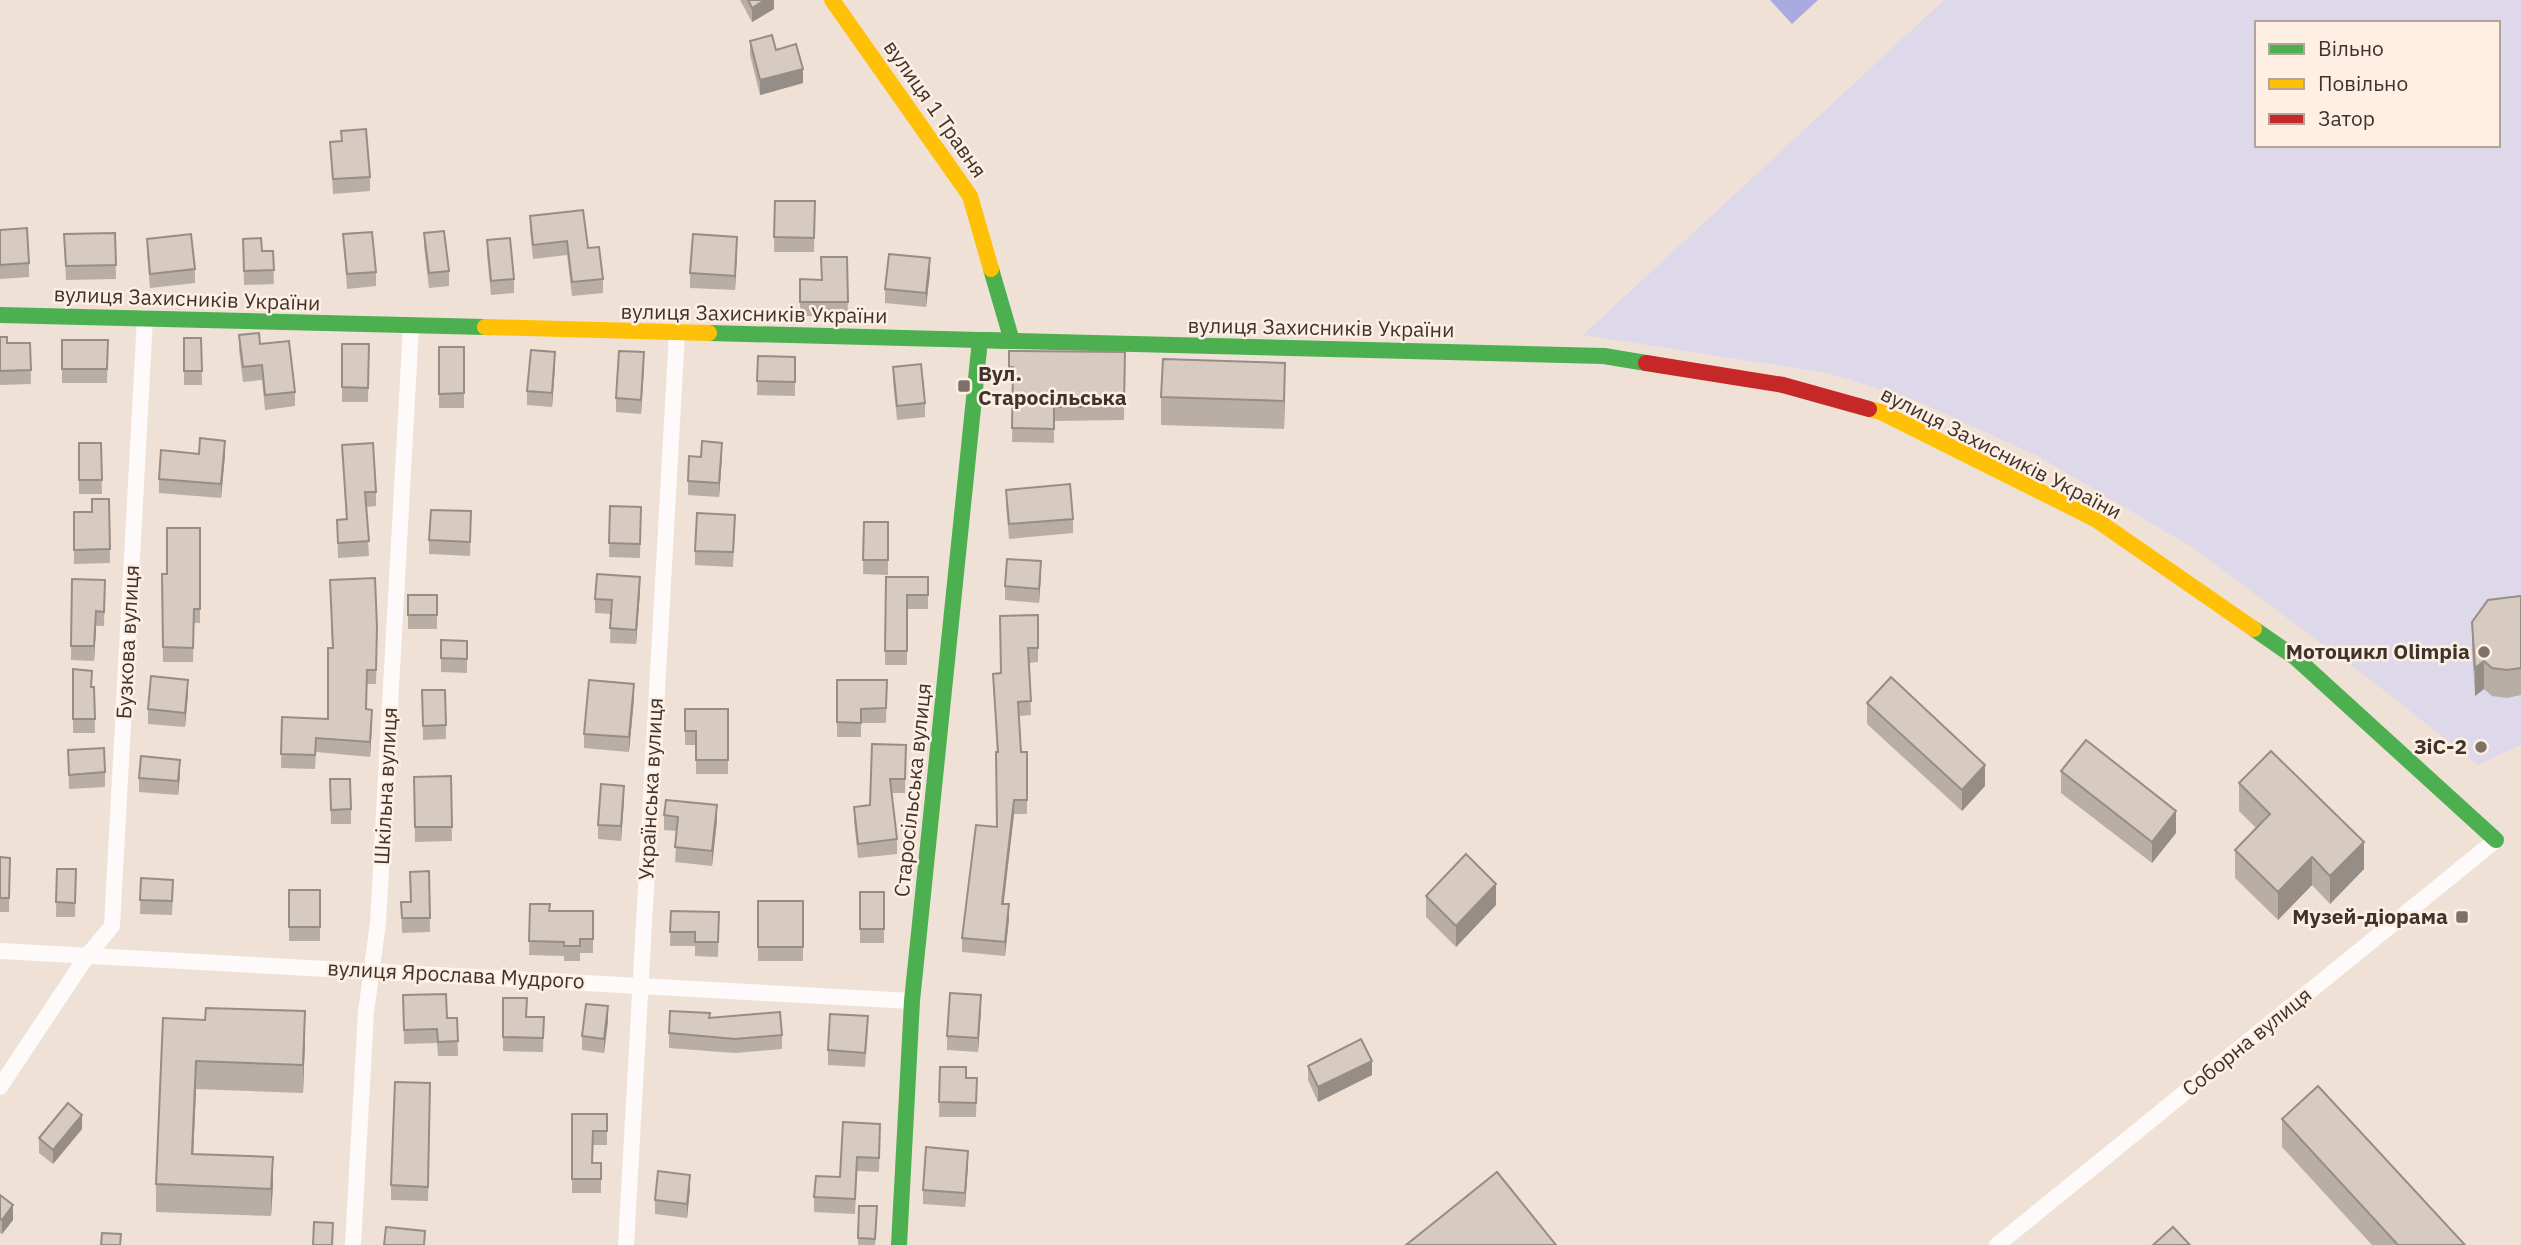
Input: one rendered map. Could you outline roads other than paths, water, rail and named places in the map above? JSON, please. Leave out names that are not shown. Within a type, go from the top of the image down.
[{"type":"street","name":"вулиця 1 Травня","points":[[832,0],[970,197],[1012,341]]},
{"type":"street","name":"вулиця Захисників України","points":[[0,315],[980,340]]},
{"type":"street","name":"Бузкова вулиця","points":[[0,1087],[87,957],[112,926],[145,318]]},
{"type":"street","name":"Шкільна вулиця","points":[[353,1245],[366,1012],[378,923],[411,326]]},
{"type":"street","name":"Українська вулиця","points":[[626,1245],[677,333]]},
{"type":"street","points":[[980,340],[1012,341]]},
{"type":"street","name":"Старосільська вулиця","points":[[899,1245],[912,1001],[980,340]]},
{"type":"street","name":"вулиця Захисників України","points":[[1012,341],[1604,356],[1783,385],[1881,412],[2095,519],[2296,658],[2496,840]]},
{"type":"street","name":"Соборна вулиця","points":[[1997,1245],[2496,840]]},
{"type":"street","name":"вулиця Ярослава Мудрого","points":[[0,951],[912,1001]]},
{"type":"water","points":[[1770,0],[1818,0],[1792,24]]},
{"type":"place","name":"Вул. Старосільська","points":[[964,386]]},
{"type":"place","name":"Мотоцикл Olimpia","points":[[2484,652]]},
{"type":"place","name":"ЗіС-2","points":[[2481,747]]},
{"type":"place","name":"Музей-діорама","points":[[2462,917]]}]
